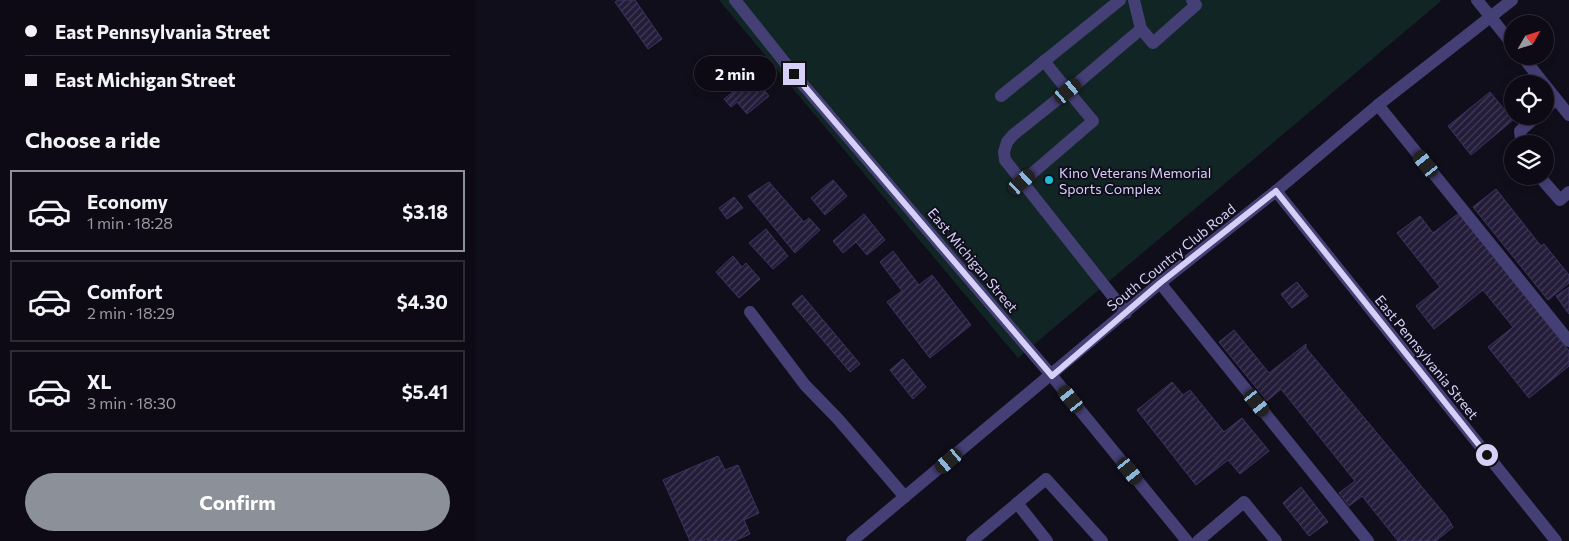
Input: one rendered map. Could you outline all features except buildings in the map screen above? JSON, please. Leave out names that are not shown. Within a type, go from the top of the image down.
[{"type":"street","name":"East Michigan Street","points":[[735,0],[794,74],[1052,376],[1187,541]]},
{"type":"street","points":[[1001,96],[1120,0]]},
{"type":"street","points":[[1134,0],[1141,29],[1153,43],[1196,5],[1192,0]]},
{"type":"street","points":[[1477,0],[1504,33]]},
{"type":"street","name":"South Country Club Road","points":[[852,541],[1052,376],[1160,283],[1512,0]]},
{"type":"street","points":[[1125,313],[1005,160],[1005,152],[1007,142],[1019,130],[1141,29]]},
{"type":"street","points":[[1022,182],[1093,122],[1044,61]]},
{"type":"street","points":[[1529,65],[1538,75]]},
{"type":"street","points":[[1554,95],[1569,115]]},
{"type":"street","points":[[1378,106],[1569,341]]},
{"type":"street","points":[[1521,135],[1521,131],[1527,125]]},
{"type":"street","points":[[1547,185],[1560,200],[1569,192]]},
{"type":"street","name":"East Pennsylvania Street","points":[[1276,191],[1556,541]]},
{"type":"street","points":[[1160,283],[1368,541]]},
{"type":"street","points":[[750,312],[805,385],[838,419],[905,497]]},
{"type":"street","points":[[979,538],[1046,479],[1102,541]]},
{"type":"street","points":[[1198,541],[1244,502],[1276,541]]},
{"type":"street","points":[[1017,503],[1047,541]]},
{"type":"green space","name":"Kino Veterans Memorial Sports Complex","points":[[719,0],[1440,0],[1441,1],[1018,358]]},
{"type":"place","name":"Kino Veterans Memorial Sports Complex","points":[[1049,180]]},
{"type":"route","points":[[794,74],[1052,376],[1160,283],[1276,191],[1487,455]]}]
